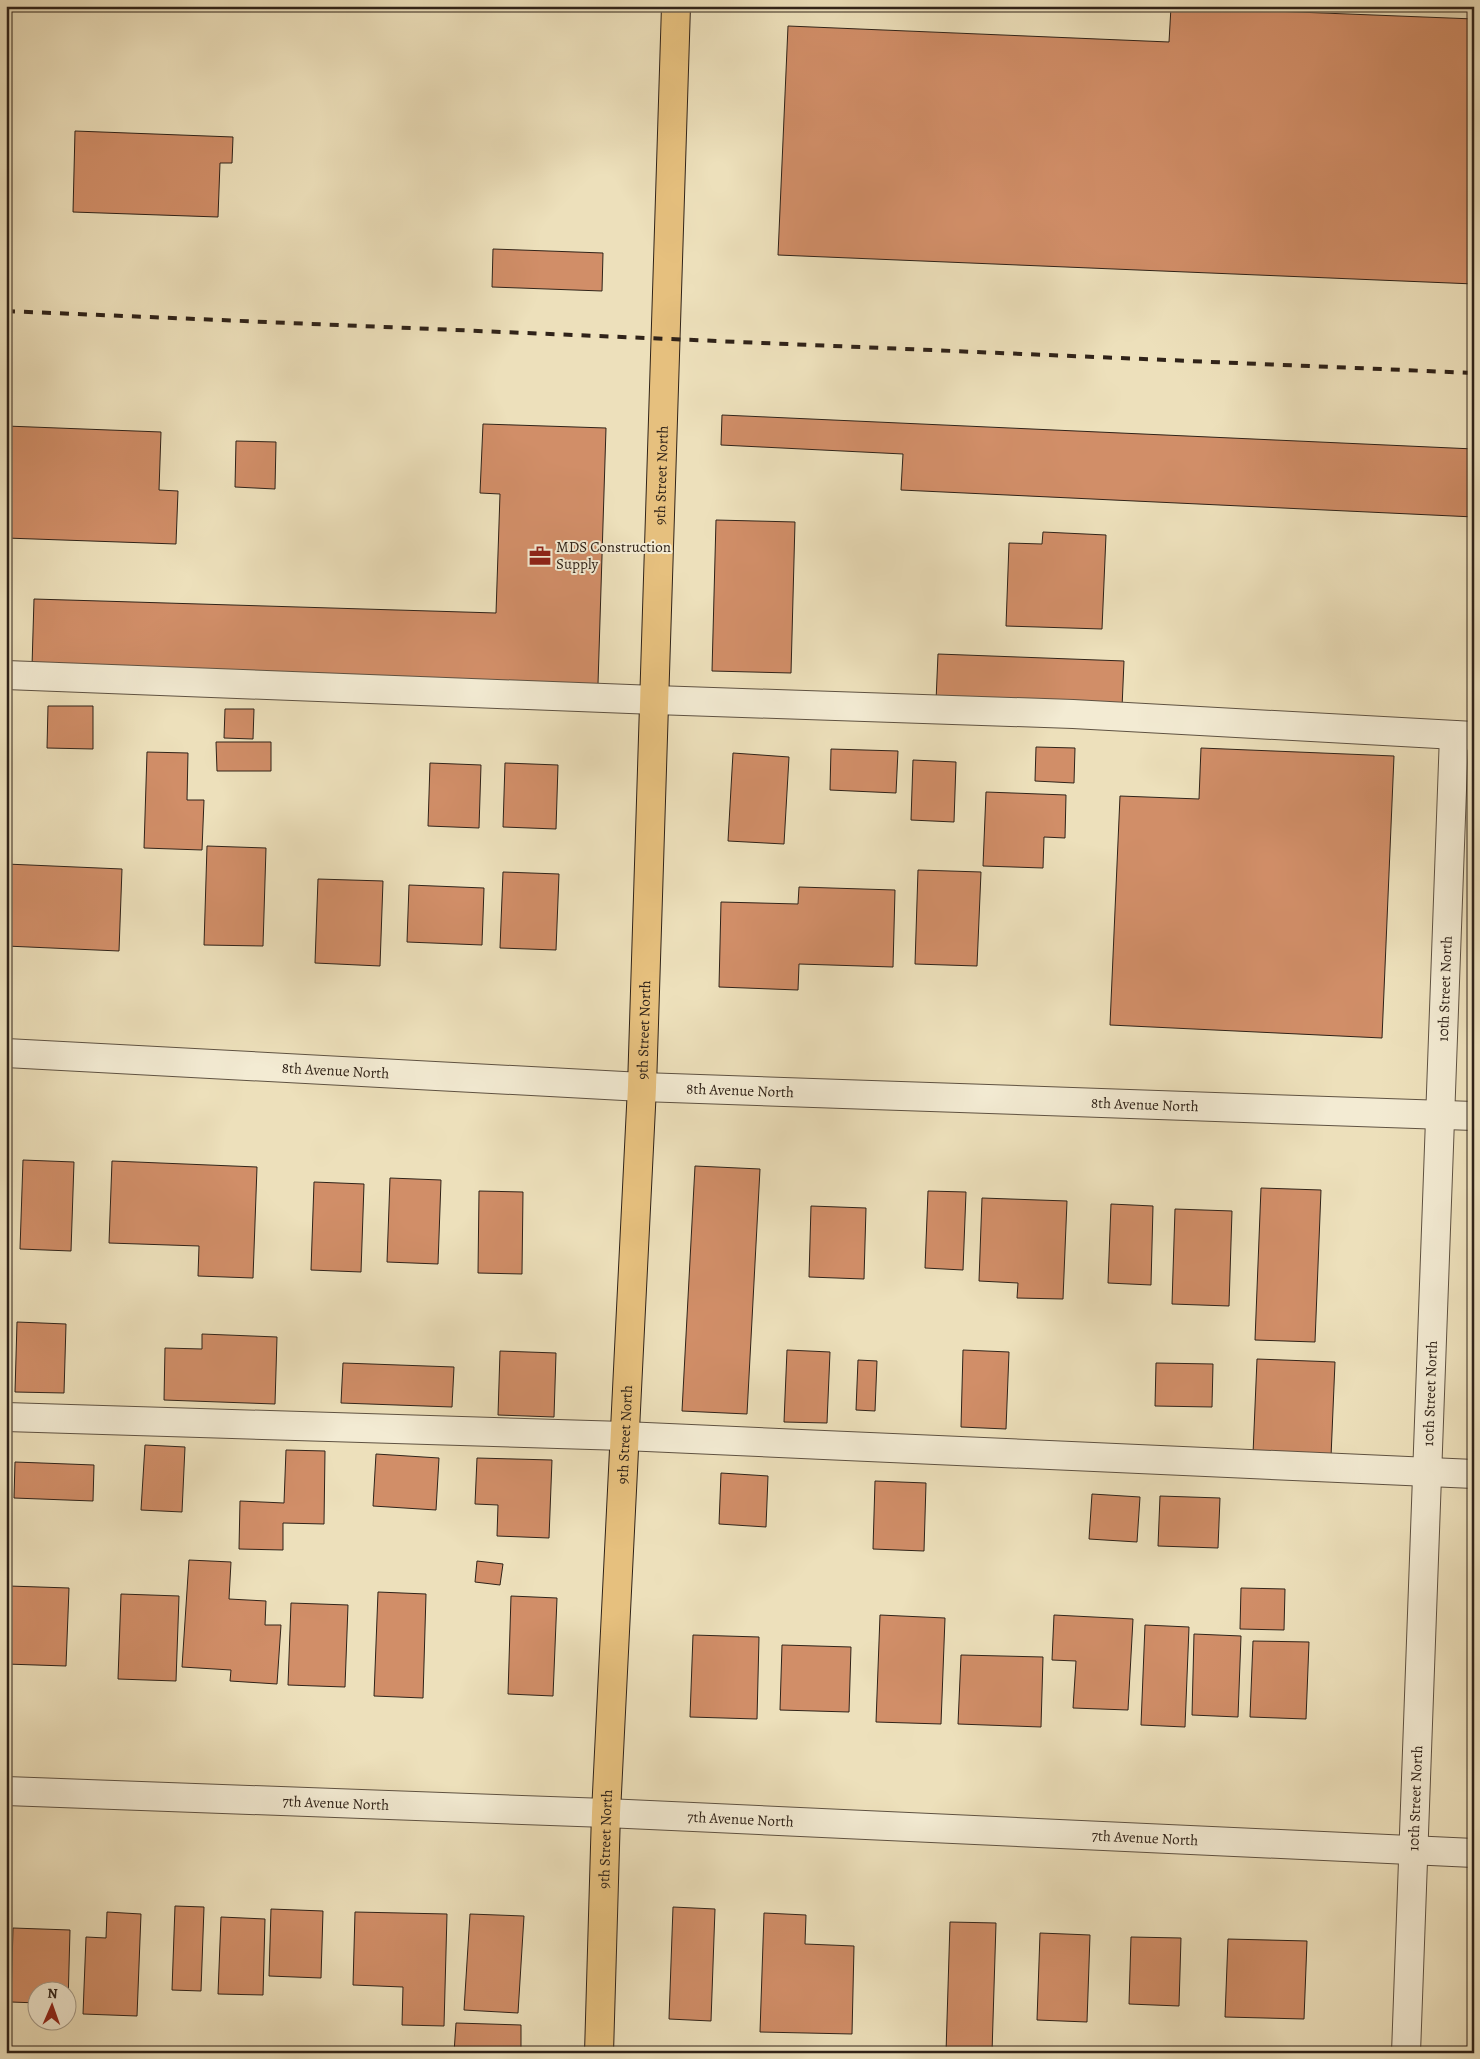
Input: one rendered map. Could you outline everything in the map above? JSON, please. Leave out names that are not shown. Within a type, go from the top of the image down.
[{"type":"main road","name":"9th Street North","points":[[599,2053],[606,1813],[642,1087],[676,6]]},
{"type":"street","points":[[6,675],[1073,714],[1464,735]]},
{"type":"street","name":"10th Street North","points":[[1406,2053],[1441,1115],[1464,735]]},
{"type":"street","name":"8th Avenue North","points":[[6,1053],[642,1087],[1474,1116]]},
{"type":"street","points":[[6,1417],[624,1436],[1474,1474]]},
{"type":"street","name":"7th Avenue North","points":[[6,1791],[606,1813],[1474,1853]]},
{"type":"building","points":[[1171,7],[1474,19],[1474,284],[778,255],[788,26],[1169,42]]},
{"type":"building","points":[[75,131],[233,137],[232,163],[220,163],[218,217],[73,212]]},
{"type":"building","points":[[493,249],[603,253],[602,291],[492,287]]},
{"type":"building","points":[[722,415],[1474,449],[1474,517],[901,490],[903,454],[721,445]]},
{"type":"building","points":[[483,424],[606,428],[598,684],[32,666],[34,599],[496,613],[500,494],[480,493]]},
{"type":"building","points":[[6,426],[161,432],[159,490],[178,491],[176,544],[6,538]]},
{"type":"building","points":[[236,441],[276,442],[275,489],[235,487]]},
{"type":"building","points":[[716,520],[795,522],[791,673],[712,671]]},
{"type":"building","points":[[1043,532],[1106,535],[1102,629],[1006,626],[1009,543],[1042,544]]},
{"type":"building","points":[[938,654],[1124,661],[1122,708],[936,701]]},
{"type":"building","points":[[48,706],[93,706],[93,749],[47,748]]},
{"type":"building","points":[[225,709],[254,709],[253,739],[224,738]]},
{"type":"building","points":[[216,742],[271,742],[271,771],[217,771]]},
{"type":"building","points":[[1036,747],[1075,748],[1074,783],[1035,781]]},
{"type":"building","points":[[1201,748],[1394,756],[1382,1038],[1110,1025],[1120,796],[1199,799]]},
{"type":"building","points":[[831,749],[898,751],[896,793],[830,790]]},
{"type":"building","points":[[147,752],[188,753],[187,800],[204,800],[202,850],[144,848]]},
{"type":"building","points":[[733,753],[789,757],[784,844],[728,841]]},
{"type":"building","points":[[913,760],[956,762],[954,822],[911,820]]},
{"type":"building","points":[[430,763],[481,765],[479,828],[428,826]]},
{"type":"building","points":[[505,763],[558,765],[556,829],[503,827]]},
{"type":"building","points":[[986,792],[1066,795],[1065,838],[1044,837],[1043,868],[983,866]]},
{"type":"building","points":[[207,846],[266,848],[263,946],[204,945]]},
{"type":"building","points":[[6,864],[122,869],[119,951],[6,946]]},
{"type":"building","points":[[918,870],[981,872],[977,966],[915,964]]},
{"type":"building","points":[[503,872],[559,874],[556,950],[500,948]]},
{"type":"building","points":[[318,879],[383,881],[380,966],[315,963]]},
{"type":"building","points":[[409,885],[484,888],[482,945],[407,942]]},
{"type":"building","points":[[799,887],[895,890],[893,967],[799,964],[798,990],[719,987],[721,902],[798,904]]},
{"type":"building","points":[[23,1160],[74,1162],[71,1251],[20,1249]]},
{"type":"building","points":[[112,1161],[257,1167],[253,1278],[198,1276],[199,1246],[109,1243]]},
{"type":"building","points":[[695,1166],[760,1169],[747,1414],[682,1411]]},
{"type":"building","points":[[390,1178],[441,1180],[438,1264],[387,1262]]},
{"type":"building","points":[[314,1182],[364,1184],[361,1272],[311,1270]]},
{"type":"building","points":[[1261,1188],[1321,1190],[1315,1342],[1255,1340]]},
{"type":"building","points":[[479,1191],[523,1192],[522,1274],[478,1273]]},
{"type":"building","points":[[928,1191],[966,1192],[963,1270],[925,1268]]},
{"type":"building","points":[[982,1198],[1067,1201],[1063,1299],[1017,1298],[1018,1283],[979,1281]]},
{"type":"building","points":[[1111,1204],[1153,1206],[1151,1285],[1108,1283]]},
{"type":"building","points":[[811,1206],[866,1208],[864,1279],[809,1277]]},
{"type":"building","points":[[1175,1209],[1232,1211],[1229,1306],[1172,1304]]},
{"type":"building","points":[[17,1322],[66,1324],[64,1393],[15,1392]]},
{"type":"building","points":[[202,1334],[277,1337],[275,1404],[164,1400],[165,1348],[202,1349]]},
{"type":"building","points":[[787,1350],[830,1352],[827,1423],[784,1422]]},
{"type":"building","points":[[963,1350],[1009,1352],[1006,1429],[961,1427]]},
{"type":"building","points":[[500,1351],[556,1353],[554,1417],[498,1415]]},
{"type":"building","points":[[1257,1359],[1335,1362],[1331,1457],[1253,1454]]},
{"type":"building","points":[[858,1360],[877,1361],[875,1411],[856,1410]]},
{"type":"building","points":[[343,1363],[454,1367],[452,1407],[341,1403]]},
{"type":"building","points":[[1156,1363],[1213,1364],[1212,1407],[1155,1406]]},
{"type":"building","points":[[145,1445],[185,1447],[182,1512],[141,1510]]},
{"type":"building","points":[[286,1450],[325,1451],[324,1524],[283,1523],[283,1550],[239,1549],[240,1501],[284,1503]]},
{"type":"building","points":[[376,1454],[439,1458],[436,1510],[373,1506]]},
{"type":"building","points":[[477,1458],[552,1460],[549,1538],[497,1536],[498,1505],[475,1504]]},
{"type":"building","points":[[15,1462],[94,1465],[93,1501],[14,1498]]},
{"type":"building","points":[[721,1473],[768,1476],[766,1527],[719,1524]]},
{"type":"building","points":[[875,1481],[926,1483],[924,1551],[873,1549]]},
{"type":"building","points":[[1092,1494],[1140,1497],[1137,1542],[1089,1539]]},
{"type":"building","points":[[1160,1496],[1220,1498],[1218,1548],[1158,1546]]},
{"type":"building","points":[[189,1560],[231,1562],[229,1599],[266,1601],[265,1625],[281,1625],[277,1684],[230,1681],[231,1670],[182,1667]]},
{"type":"building","points":[[477,1561],[503,1564],[500,1585],[475,1582]]},
{"type":"building","points":[[9,1586],[69,1588],[66,1666],[6,1664]]},
{"type":"building","points":[[1241,1588],[1285,1589],[1284,1630],[1240,1629]]},
{"type":"building","points":[[378,1592],[426,1594],[423,1698],[374,1696]]},
{"type":"building","points":[[121,1594],[179,1596],[176,1681],[118,1679]]},
{"type":"building","points":[[511,1596],[557,1598],[553,1696],[508,1694]]},
{"type":"building","points":[[291,1603],[348,1605],[345,1687],[288,1685]]},
{"type":"building","points":[[880,1615],[945,1618],[941,1724],[876,1722]]},
{"type":"building","points":[[1054,1615],[1133,1619],[1128,1710],[1073,1708],[1076,1661],[1052,1660]]},
{"type":"building","points":[[1145,1625],[1189,1627],[1185,1727],[1141,1725]]},
{"type":"building","points":[[1194,1634],[1241,1636],[1238,1717],[1192,1715]]},
{"type":"building","points":[[693,1635],[759,1637],[757,1719],[690,1717]]},
{"type":"building","points":[[1253,1641],[1309,1642],[1306,1719],[1250,1717]]},
{"type":"building","points":[[782,1645],[851,1647],[849,1712],[780,1710]]},
{"type":"building","points":[[961,1655],[1043,1657],[1041,1727],[958,1724]]},
{"type":"building","points":[[175,1906],[204,1907],[201,1991],[172,1990]]},
{"type":"building","points":[[673,1907],[715,1909],[711,2021],[669,2019]]},
{"type":"building","points":[[271,1909],[323,1911],[321,1978],[269,1976]]},
{"type":"building","points":[[107,1912],[141,1914],[137,2016],[83,2014],[86,1937],[106,1938]]},
{"type":"building","points":[[355,1912],[447,1914],[444,2026],[402,2025],[403,1987],[353,1985]]},
{"type":"building","points":[[764,1913],[806,1915],[805,1944],[854,1946],[852,2034],[760,2032]]},
{"type":"building","points":[[470,1914],[524,1916],[518,2013],[464,2010]]},
{"type":"building","points":[[221,1917],[265,1919],[263,1995],[218,1994]]},
{"type":"building","points":[[950,1922],[996,1923],[992,2053],[946,2053]]},
{"type":"building","points":[[13,1928],[70,1930],[69,1982],[28,1982],[28,2003],[11,2002]]},
{"type":"building","points":[[1040,1933],[1090,1935],[1087,2022],[1037,2020]]},
{"type":"building","points":[[1131,1937],[1181,1938],[1179,2006],[1129,2004]]},
{"type":"building","points":[[1228,1939],[1307,1941],[1304,2019],[1225,2017]]},
{"type":"building","points":[[456,2023],[521,2025],[521,2053],[454,2053]]},
{"type":"railway","points":[[6,311],[1474,373]]},
{"type":"place","name":"MDS Construction Supply","points":[[540,556]]}]
